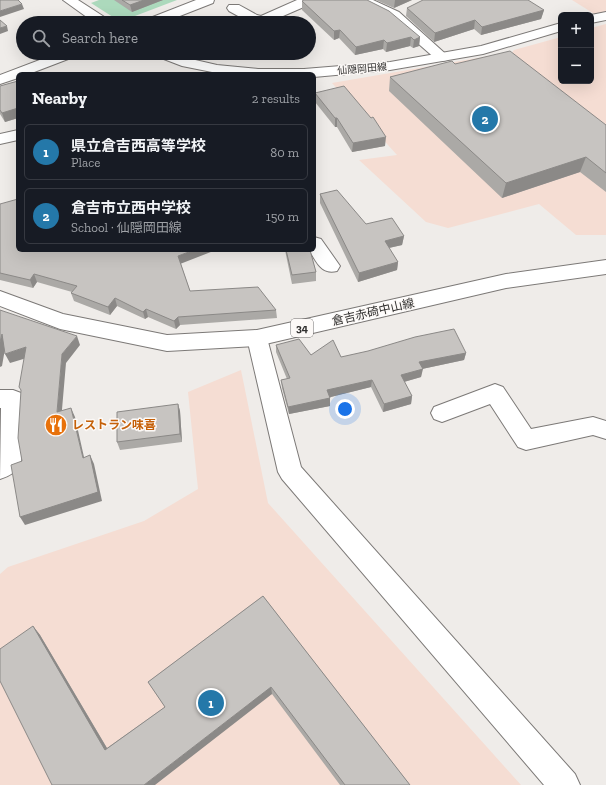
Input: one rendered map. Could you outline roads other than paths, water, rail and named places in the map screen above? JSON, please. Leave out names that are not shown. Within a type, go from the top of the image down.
[{"type":"main road","points":[[69,0],[93,16]]},
{"type":"main road","points":[[168,16],[208,0]]},
{"type":"main road","points":[[272,16],[308,0]]},
{"type":"main road","points":[[363,0],[394,15],[442,58]]},
{"type":"main road","points":[[234,8],[249,16]]},
{"type":"main road","points":[[394,15],[406,9]]},
{"type":"main road","points":[[594,18],[606,16]]},
{"type":"main road","name":"仙隠岡田線","points":[[316,72],[390,66],[442,58],[483,50],[558,28]]},
{"type":"main road","points":[[21,72],[53,60]]},
{"type":"main road","name":"仙隠岡田線","points":[[181,60],[216,71],[237,72]]},
{"type":"main road","points":[[0,80],[16,74]]},
{"type":"main road","points":[[0,139],[16,135]]},
{"type":"main road","points":[[316,246],[330,266]]},
{"type":"main road","name":"倉吉赤碕中山線","points":[[0,298],[60,320],[167,343],[257,338],[506,281],[606,266]]},
{"type":"main road","points":[[257,338],[290,472],[564,785]]},
{"type":"main road","points":[[442,412],[495,393],[526,440],[593,426],[606,430]]},
{"type":"main road","points":[[0,399],[13,399],[9,463],[0,469]]},
{"type":"place","name":"倉吉市立西中学校","points":[[485,119]]},
{"type":"place","name":"レストラン味喜","points":[[56,425]]},
{"type":"place","name":"県立倉吉西高等学校","points":[[211,703]]}]
